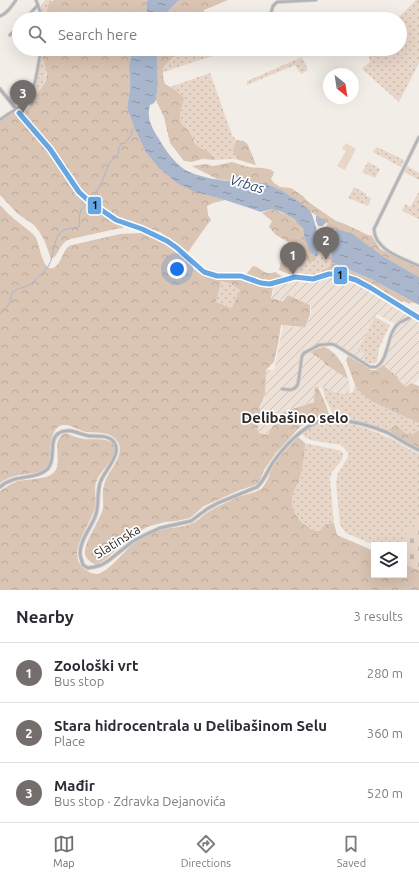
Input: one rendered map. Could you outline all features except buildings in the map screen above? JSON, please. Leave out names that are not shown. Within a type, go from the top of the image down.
[{"type":"street","points":[[0,16],[13,6],[16,0]]},
{"type":"street","points":[[36,0],[40,12]]},
{"type":"street","points":[[272,12],[273,6],[277,2],[316,0]]},
{"type":"street","points":[[32,12],[38,5]]},
{"type":"street","points":[[0,120],[26,102],[30,96],[39,56]]},
{"type":"street","points":[[0,89],[50,149],[79,192],[89,202],[116,220],[147,231],[167,241],[209,274],[217,276],[241,276],[270,284],[294,277],[313,279],[329,274],[336,274],[356,280],[419,318]]},
{"type":"street","points":[[419,137],[374,229],[376,239],[384,248],[393,254],[419,266]]},
{"type":"street","points":[[282,389],[291,390],[297,387],[302,356],[304,353],[319,344],[335,345],[367,365],[373,368],[376,367],[381,363],[397,324],[414,315]]},
{"type":"street","name":"Slatinska","points":[[0,487],[13,479],[41,473],[48,469],[51,464],[54,439],[60,432],[65,430],[84,435],[111,439],[116,446],[117,451],[112,463],[100,483],[96,514],[82,543],[80,552],[83,565],[88,568],[101,565],[108,561],[132,542],[145,535],[160,528],[191,521],[218,503],[257,487],[261,484],[274,460],[290,443],[305,429],[320,421],[334,419],[354,422],[387,433],[419,450]]},
{"type":"shaded area","points":[[329,274],[336,274],[356,280],[414,315],[413,317],[419,318],[419,378],[414,384],[411,383],[406,387],[398,380],[399,378],[381,363],[397,325],[377,314],[358,348],[367,355],[362,362],[331,344],[320,344],[308,351],[348,379],[350,386],[349,393],[341,394],[324,387],[315,387],[315,401],[280,413],[268,435],[259,433],[257,429],[265,412],[259,408],[265,394],[266,370],[274,370],[283,326],[305,327],[311,316],[311,305],[288,295],[283,300],[272,298],[275,283],[289,278],[309,280],[316,279]]},
{"type":"green space","points":[[45,0],[52,0],[49,3],[46,12],[42,12],[40,7]]},
{"type":"green space","points":[[54,0],[148,0],[146,2],[147,12],[46,12],[49,3]]},
{"type":"green space","points":[[179,0],[228,0],[204,10],[204,12],[168,12]]},
{"type":"green space","points":[[416,0],[419,0],[419,63],[399,102],[362,68],[370,62],[369,56],[407,56],[407,12],[404,12]]},
{"type":"green space","points":[[131,56],[129,66],[130,89],[127,108],[145,151],[225,200],[207,206],[208,215],[211,220],[188,252],[160,232],[122,221],[92,201],[79,188],[74,177],[52,148],[24,118],[24,114],[30,106],[29,102],[34,98],[36,92],[38,93],[45,82],[47,75],[42,57]]},
{"type":"green space","points":[[177,56],[166,64],[163,74],[165,84],[174,89],[184,98],[180,115],[181,123],[190,132],[195,144],[208,151],[216,160],[202,159],[192,162],[184,161],[170,143],[164,117],[156,100],[158,83],[157,57]]},
{"type":"green space","points":[[213,56],[162,73],[166,63],[176,57]]},
{"type":"green space","points":[[42,57],[46,75],[44,83],[38,93],[33,90]]},
{"type":"green space","points":[[302,57],[308,70],[301,74],[295,65],[247,85],[247,81]]},
{"type":"green space","points":[[210,73],[232,135],[236,140],[234,146],[239,160],[216,160],[208,151],[195,144],[190,132],[181,123],[180,115],[183,103],[174,89],[170,87]]},
{"type":"green space","points":[[13,112],[17,114],[20,120],[46,148],[76,194],[93,210],[125,227],[69,240],[61,246],[55,256],[51,259],[39,231],[34,225],[18,214],[0,195],[0,121]]},
{"type":"green space","points":[[236,140],[244,141],[248,145],[256,165],[239,160],[233,151]]},
{"type":"green space","points":[[346,143],[356,149],[345,170],[337,166],[346,151],[342,149]]},
{"type":"green space","points":[[377,147],[404,160],[401,167],[373,152]]},
{"type":"green space","points":[[232,162],[248,167],[271,170],[274,172],[271,179],[274,183],[280,187],[291,188],[336,221],[370,236],[371,235],[380,249],[419,268],[419,277],[336,229],[325,232],[324,228],[328,224],[291,196],[268,185],[217,179],[192,166],[206,164],[213,166]]},
{"type":"green space","points":[[368,162],[380,169],[375,178],[362,172]]},
{"type":"green space","points":[[407,166],[419,173],[419,180],[404,172]]},
{"type":"green space","points":[[354,187],[371,198],[368,206],[348,198]]},
{"type":"green space","points":[[419,192],[419,219],[402,211],[405,204],[410,207]]},
{"type":"green space","points":[[0,205],[36,238],[44,262],[49,268],[53,268],[60,262],[65,250],[70,245],[120,234],[142,233],[155,236],[167,242],[196,270],[204,274],[212,277],[243,280],[259,286],[273,287],[271,298],[283,301],[288,295],[310,305],[310,315],[305,327],[281,325],[274,362],[266,370],[265,394],[259,408],[265,412],[257,429],[259,433],[268,435],[280,413],[314,402],[315,387],[318,387],[329,415],[308,420],[299,428],[276,453],[264,470],[259,482],[255,485],[204,506],[190,518],[165,522],[147,527],[125,541],[107,558],[98,564],[95,564],[87,559],[85,551],[103,509],[103,490],[106,479],[119,455],[119,446],[114,438],[105,433],[86,432],[66,425],[60,426],[53,434],[49,465],[46,468],[42,471],[11,477],[0,483]],"holes":[[[221,281],[231,284],[240,290],[232,308],[216,302]]]},
{"type":"green space","points":[[272,209],[289,216],[297,222],[303,231],[308,247],[317,257],[315,261],[308,261],[300,258],[289,274],[279,270],[281,261],[289,245],[288,242],[276,235],[269,227],[272,221],[262,213]]},
{"type":"green space","points":[[319,250],[332,254],[331,262],[328,268],[322,270],[322,273],[314,276],[289,274],[300,258],[308,261],[315,261]]},
{"type":"green space","points":[[331,262],[371,279],[417,304],[411,302],[410,304],[403,301],[401,304],[367,283],[339,272],[328,271],[322,273],[322,270],[328,268]]},
{"type":"green space","points":[[253,266],[268,273],[275,272],[283,277],[269,282],[245,276]]},
{"type":"green space","points":[[220,281],[231,284],[240,290],[233,308],[216,302]]},
{"type":"green space","points":[[375,317],[390,325],[379,348],[377,362],[372,364],[363,361],[367,355],[358,349]]},
{"type":"green space","points":[[325,347],[340,360],[348,379],[310,352]]},
{"type":"green space","points":[[348,356],[371,370],[376,370],[383,365],[399,378],[398,380],[406,387],[411,383],[419,386],[419,423],[371,401],[363,395],[355,385],[346,360]]},
{"type":"green space","points":[[355,385],[363,395],[371,401],[419,423],[419,429],[417,432],[412,436],[394,425],[390,429],[391,432],[333,414],[326,400],[322,387],[341,394],[346,394],[353,392]]},
{"type":"green space","points":[[330,421],[355,425],[394,440],[419,453],[419,519],[403,537],[406,542],[371,542],[371,544],[346,533],[340,525],[336,482],[338,473],[348,457],[348,453],[341,445],[310,440],[302,434],[304,431],[319,423]]},
{"type":"green space","points":[[395,425],[407,434],[412,435],[419,430],[419,448],[391,432],[390,429]]},
{"type":"green space","points":[[67,433],[84,439],[106,440],[113,443],[115,446],[112,459],[99,476],[96,483],[96,500],[93,514],[78,546],[78,562],[83,568],[90,572],[97,574],[102,573],[132,545],[150,534],[165,529],[191,524],[219,506],[238,497],[261,489],[266,483],[271,470],[277,461],[298,437],[305,443],[304,460],[292,502],[299,520],[308,527],[317,531],[319,531],[326,524],[334,523],[337,535],[371,550],[371,578],[407,578],[407,565],[419,570],[419,590],[0,590],[0,491],[16,482],[42,478],[55,471],[58,461],[57,444],[62,435]]},
{"type":"green space","points":[[305,443],[336,450],[342,452],[343,454],[342,460],[333,471],[330,479],[334,523],[326,524],[319,531],[311,529],[305,525],[295,513],[292,505],[293,495],[302,469]]},
{"type":"green space","points":[[419,519],[419,570],[407,565],[407,542],[403,537]]},
{"type":"water","points":[[148,0],[179,0],[168,12],[147,12],[146,2]]},
{"type":"water","name":"Vrbas","points":[[131,56],[157,56],[158,83],[156,100],[150,105],[149,119],[154,131],[164,147],[180,166],[189,172],[210,178],[225,181],[264,184],[284,192],[310,211],[321,240],[319,229],[324,228],[325,232],[329,234],[328,239],[330,241],[336,229],[351,233],[384,257],[419,277],[419,305],[371,279],[331,262],[332,253],[319,250],[317,257],[310,252],[305,240],[303,229],[294,219],[282,212],[272,209],[261,212],[219,198],[195,192],[177,183],[159,168],[145,151],[134,127],[127,108],[130,89],[129,66]]},
{"type":"water","points":[[316,215],[327,222],[322,226],[318,226]]},
{"type":"waterway","points":[[0,314],[9,304],[14,291],[27,286],[40,276],[49,265],[56,240],[60,233],[80,226],[79,217],[81,210],[93,198],[102,182],[109,163],[119,152],[118,150],[121,143],[124,144],[131,136],[132,130],[135,127]]},
{"type":"transit line","name":"1","points":[[19,113],[50,149],[79,192],[90,202],[116,220],[142,229],[167,241],[204,272],[217,276],[241,276],[261,283],[270,284],[295,277],[313,279],[329,274],[336,274],[356,280],[419,318]]},
{"type":"place","name":"Mađir","points":[[23,113]]},
{"type":"place","name":"Stara hidrocentrala u Delibašinom Selu","points":[[326,260]]},
{"type":"place","name":"Zoološki vrt","points":[[293,275]]},
{"type":"district","name":"Delibašino selo","points":[[295,417]]}]
